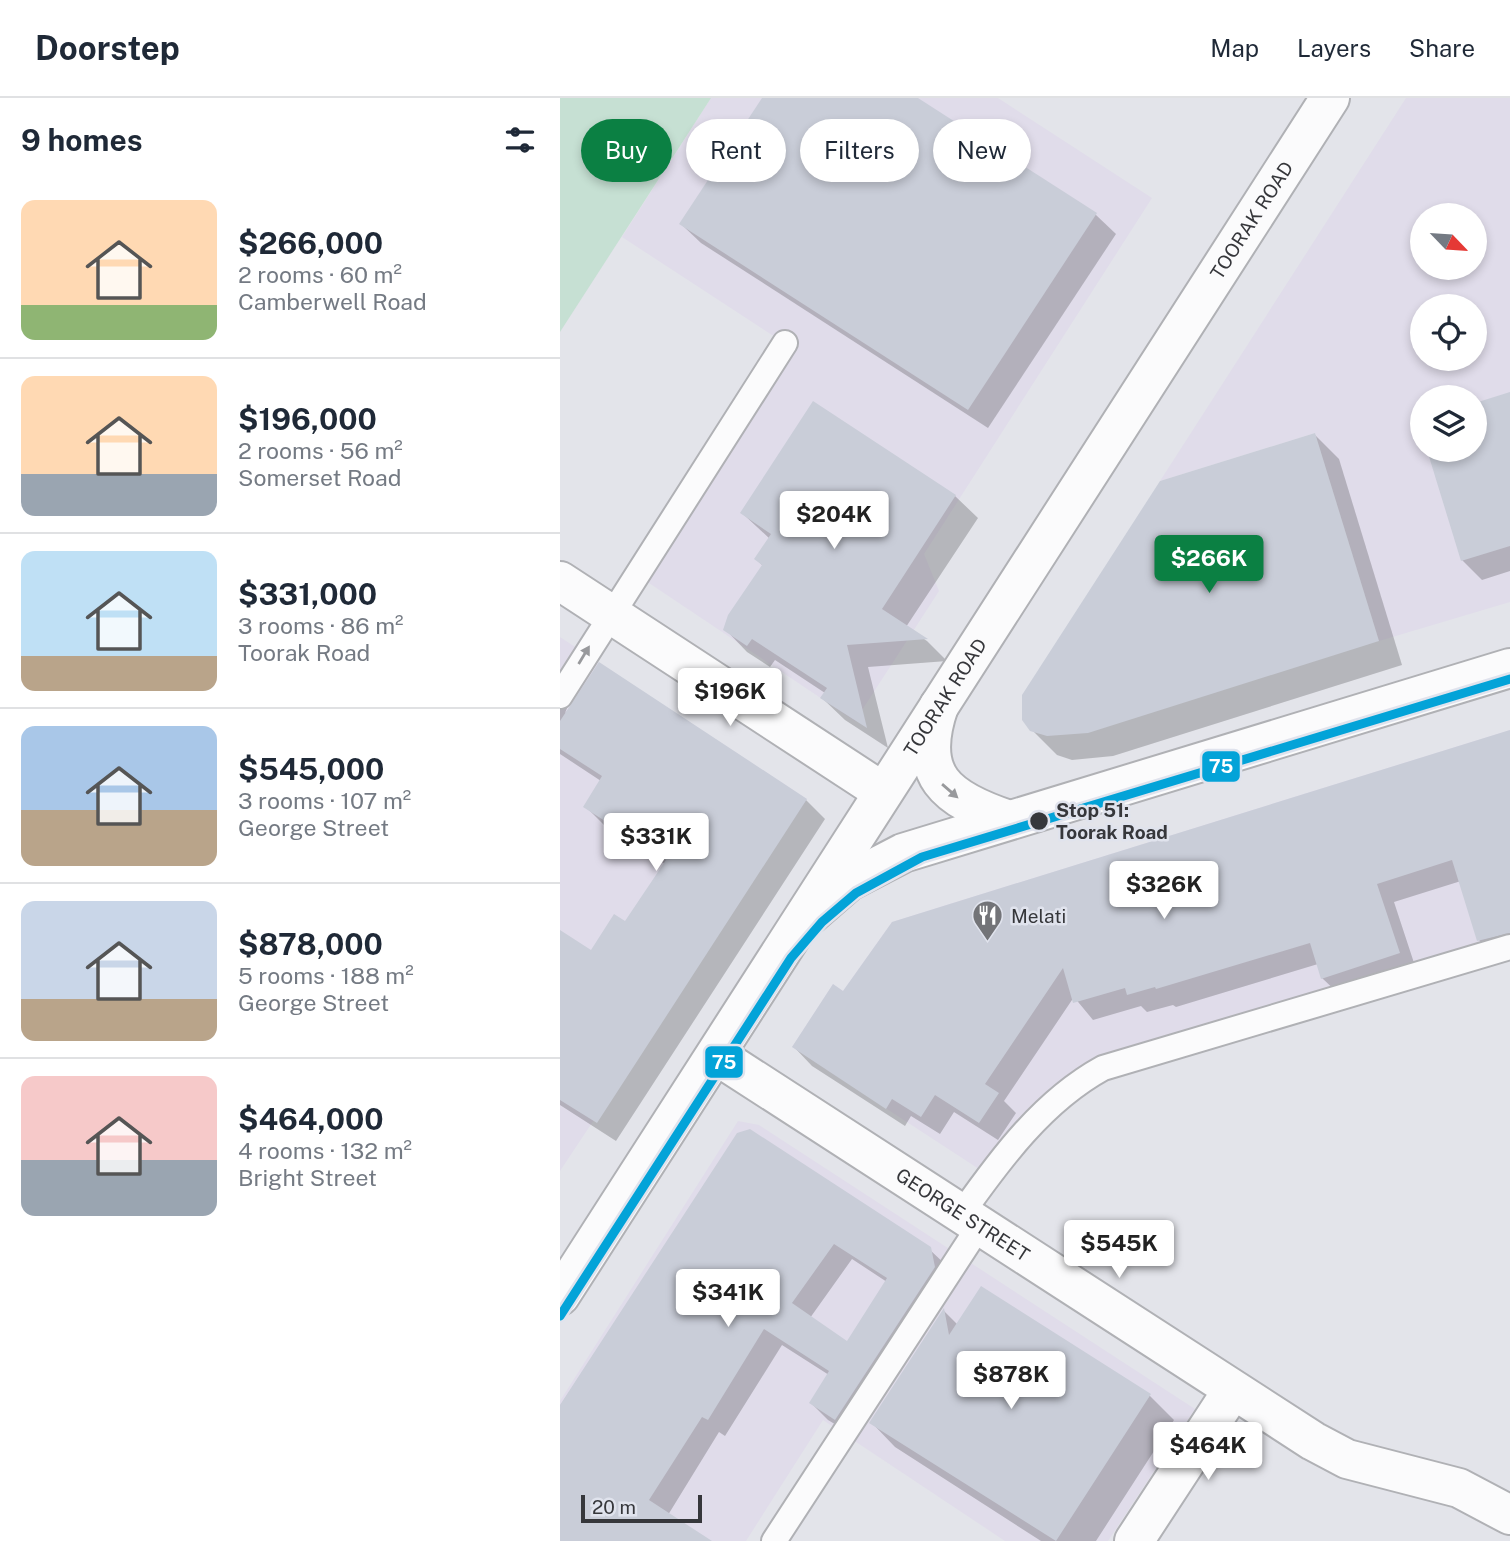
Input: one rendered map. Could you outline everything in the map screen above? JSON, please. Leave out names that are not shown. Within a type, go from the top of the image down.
[{"type":"main road","name":"TOORAK ROAD","points":[[560,1296],[1330,98]]},
{"type":"main road","points":[[562,588],[610,614],[883,792]]},
{"type":"main road","points":[[792,935],[834,892],[881,862],[1009,820],[1510,668]]},
{"type":"main road","points":[[939,706],[930,748],[938,780],[963,802],[1009,820]]},
{"type":"main road","name":"GEORGE STREET","points":[[716,1055],[1232,1391],[1331,1452],[1364,1463],[1436,1479],[1481,1498],[1510,1515]]},
{"type":"main road","points":[[1134,1541],[1232,1391]]},
{"type":"lane","points":[[560,696],[785,344]]},
{"type":"lane","points":[[774,1541],[971,1219],[989,1175],[1056,1098],[1103,1069],[1510,947]]},
{"type":"shaded area","points":[[711,98],[998,98],[1030,119],[933,119],[933,182],[1031,182],[1031,119],[1152,198],[924,554],[939,591],[855,721],[643,579],[792,348],[622,237],[657,182],[672,182],[672,159],[686,137],[686,182],[786,182],[786,119],[698,119]]},
{"type":"shaded area","points":[[1406,98],[1510,98],[1510,602],[1379,641],[1315,433],[1160,481]]},
{"type":"shaded area","points":[[560,637],[807,799],[560,1171]]},
{"type":"shaded area","points":[[1510,730],[1510,935],[1116,1057],[982,1171],[792,1047],[833,984],[843,991],[892,922]]},
{"type":"shaded area","points":[[738,1121],[759,1125],[1195,1409],[1108,1541],[1005,1541],[823,1420],[746,1541],[560,1541],[560,1401]]},
{"type":"green space","points":[[560,98],[711,98],[697,119],[686,119],[686,137],[672,158],[672,119],[581,119],[581,182],[657,182],[560,332]]},
{"type":"building","points":[[762,98],[918,98],[951,119],[933,119],[933,182],[1031,182],[1031,171],[1097,213],[968,410],[679,224],[707,182],[786,182],[786,119],[748,119]]},
{"type":"building","points":[[1510,392],[1510,546],[1461,561],[1431,462],[1487,462],[1487,399]]},
{"type":"building","points":[[813,401],[956,495],[882,609],[928,639],[847,645],[867,728],[820,698],[827,688],[752,639],[747,646],[723,630],[728,615],[762,565],[754,559],[771,534],[740,513]]},
{"type":"building","points":[[1315,433],[1379,641],[1088,733],[1047,736],[1030,731],[1022,720],[1022,695],[1160,481]]},
{"type":"building","points":[[599,662],[807,799],[597,1123],[560,1100],[560,930],[591,950],[614,914],[625,921],[666,860],[583,807],[602,776],[560,749],[560,721]]},
{"type":"building","points":[[1510,730],[1510,933],[1477,941],[1452,860],[1377,884],[1400,953],[1321,979],[1310,943],[1156,989],[1155,987],[1127,995],[1125,988],[1073,1003],[1063,968],[985,1084],[999,1093],[979,1123],[935,1095],[921,1117],[892,1099],[886,1109],[792,1047],[833,984],[843,991],[892,922]]},
{"type":"building","points":[[750,1129],[931,1247],[935,1267],[835,1420],[809,1403],[829,1371],[764,1329],[708,1420],[702,1417],[649,1500],[712,1541],[560,1541],[560,1405],[737,1133]],"holes":[[[834,1244],[887,1278],[847,1341],[792,1303]]]},
{"type":"building","points":[[981,1286],[1151,1394],[1056,1541],[869,1423],[944,1308],[949,1335]]},
{"type":"transit line","name":"75","points":[[560,1316],[791,958],[822,922],[856,893],[922,857],[1510,679]]},
{"type":"place","name":"Stop 51: Toorak Road","points":[[1039,821]]},
{"type":"place","name":"Melati","points":[[988,943]]}]
